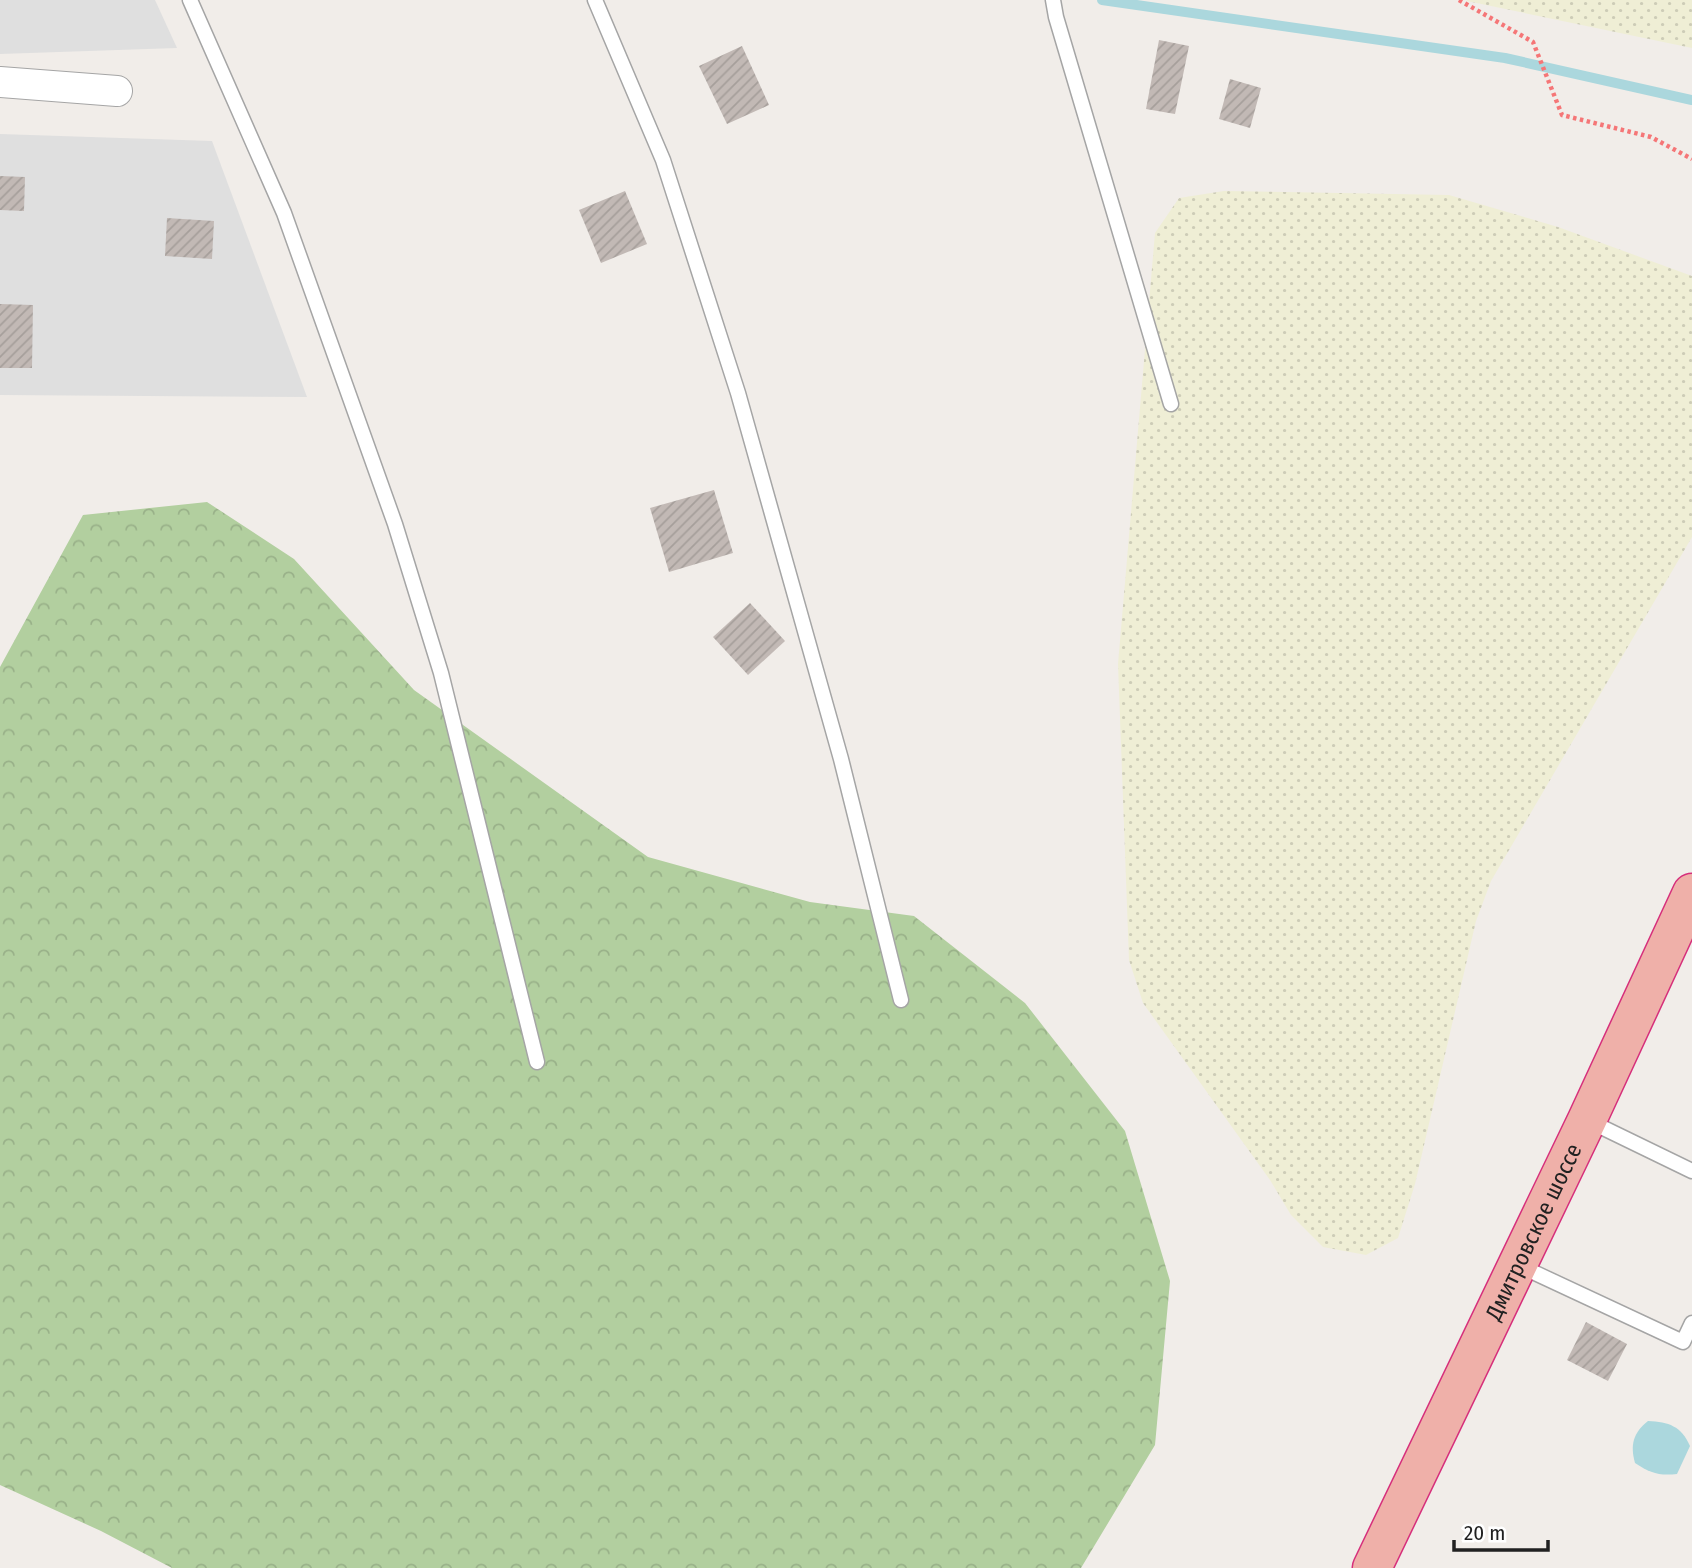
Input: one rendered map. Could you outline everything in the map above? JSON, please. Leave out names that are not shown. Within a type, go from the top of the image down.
[{"type":"highway","name":"Дмитровское шоссе","points":[[1372,1568],[1587,1120],[1692,893]]},
{"type":"street","points":[[0,82],[117,91]]},
{"type":"lane","points":[[190,0],[284,213],[395,524],[441,673],[537,1062]]},
{"type":"lane","points":[[595,0],[663,160],[738,393],[841,759],[901,1000]]},
{"type":"lane","points":[[1053,0],[1055,17],[1171,404]]},
{"type":"lane","points":[[1587,1120],[1692,1171]]},
{"type":"lane","points":[[1517,1264],[1683,1342],[1692,1323]]},
{"type":"path","points":[[1459,0],[1533,42],[1562,115],[1651,136],[1692,159]]},
{"type":"shaded area","points":[[0,0],[155,0],[177,48],[0,54]]},
{"type":"shaded area","points":[[0,134],[212,141],[307,397],[0,395]]},
{"type":"green space","points":[[1467,0],[1692,0],[1692,48],[1467,1]]},
{"type":"green space","points":[[1224,191],[1449,195],[1558,227],[1692,276],[1692,537],[1491,881],[1476,921],[1415,1184],[1398,1238],[1366,1255],[1323,1247],[1291,1215],[1270,1180],[1143,1003],[1129,960],[1118,664],[1155,233],[1179,198]]},
{"type":"green space","points":[[207,502],[294,559],[414,690],[648,857],[810,902],[914,916],[1025,1003],[1125,1131],[1170,1281],[1155,1445],[1081,1568],[172,1568],[101,1531],[0,1485],[0,667],[83,515]]},
{"type":"water","points":[[1648,1421],[1674,1426],[1690,1446],[1677,1474],[1655,1473],[1635,1463],[1634,1440]]},
{"type":"building","points":[[1159,40],[1189,46],[1175,114],[1146,109]]},
{"type":"building","points":[[742,46],[769,105],[727,124],[699,66]]},
{"type":"building","points":[[1230,79],[1261,88],[1250,128],[1219,119]]},
{"type":"building","points":[[0,176],[25,177],[24,211],[0,210]]},
{"type":"building","points":[[625,191],[647,244],[601,263],[579,210]]},
{"type":"building","points":[[167,218],[214,221],[212,259],[165,256]]},
{"type":"building","points":[[0,304],[33,305],[32,368],[0,368]]},
{"type":"building","points":[[714,490],[733,553],[669,572],[650,508]]},
{"type":"building","points":[[750,603],[785,641],[748,675],[713,637]]},
{"type":"building","points":[[1586,1322],[1627,1344],[1608,1381],[1567,1360]]},
{"type":"waterway","points":[[1102,0],[1505,58],[1692,100]]}]
